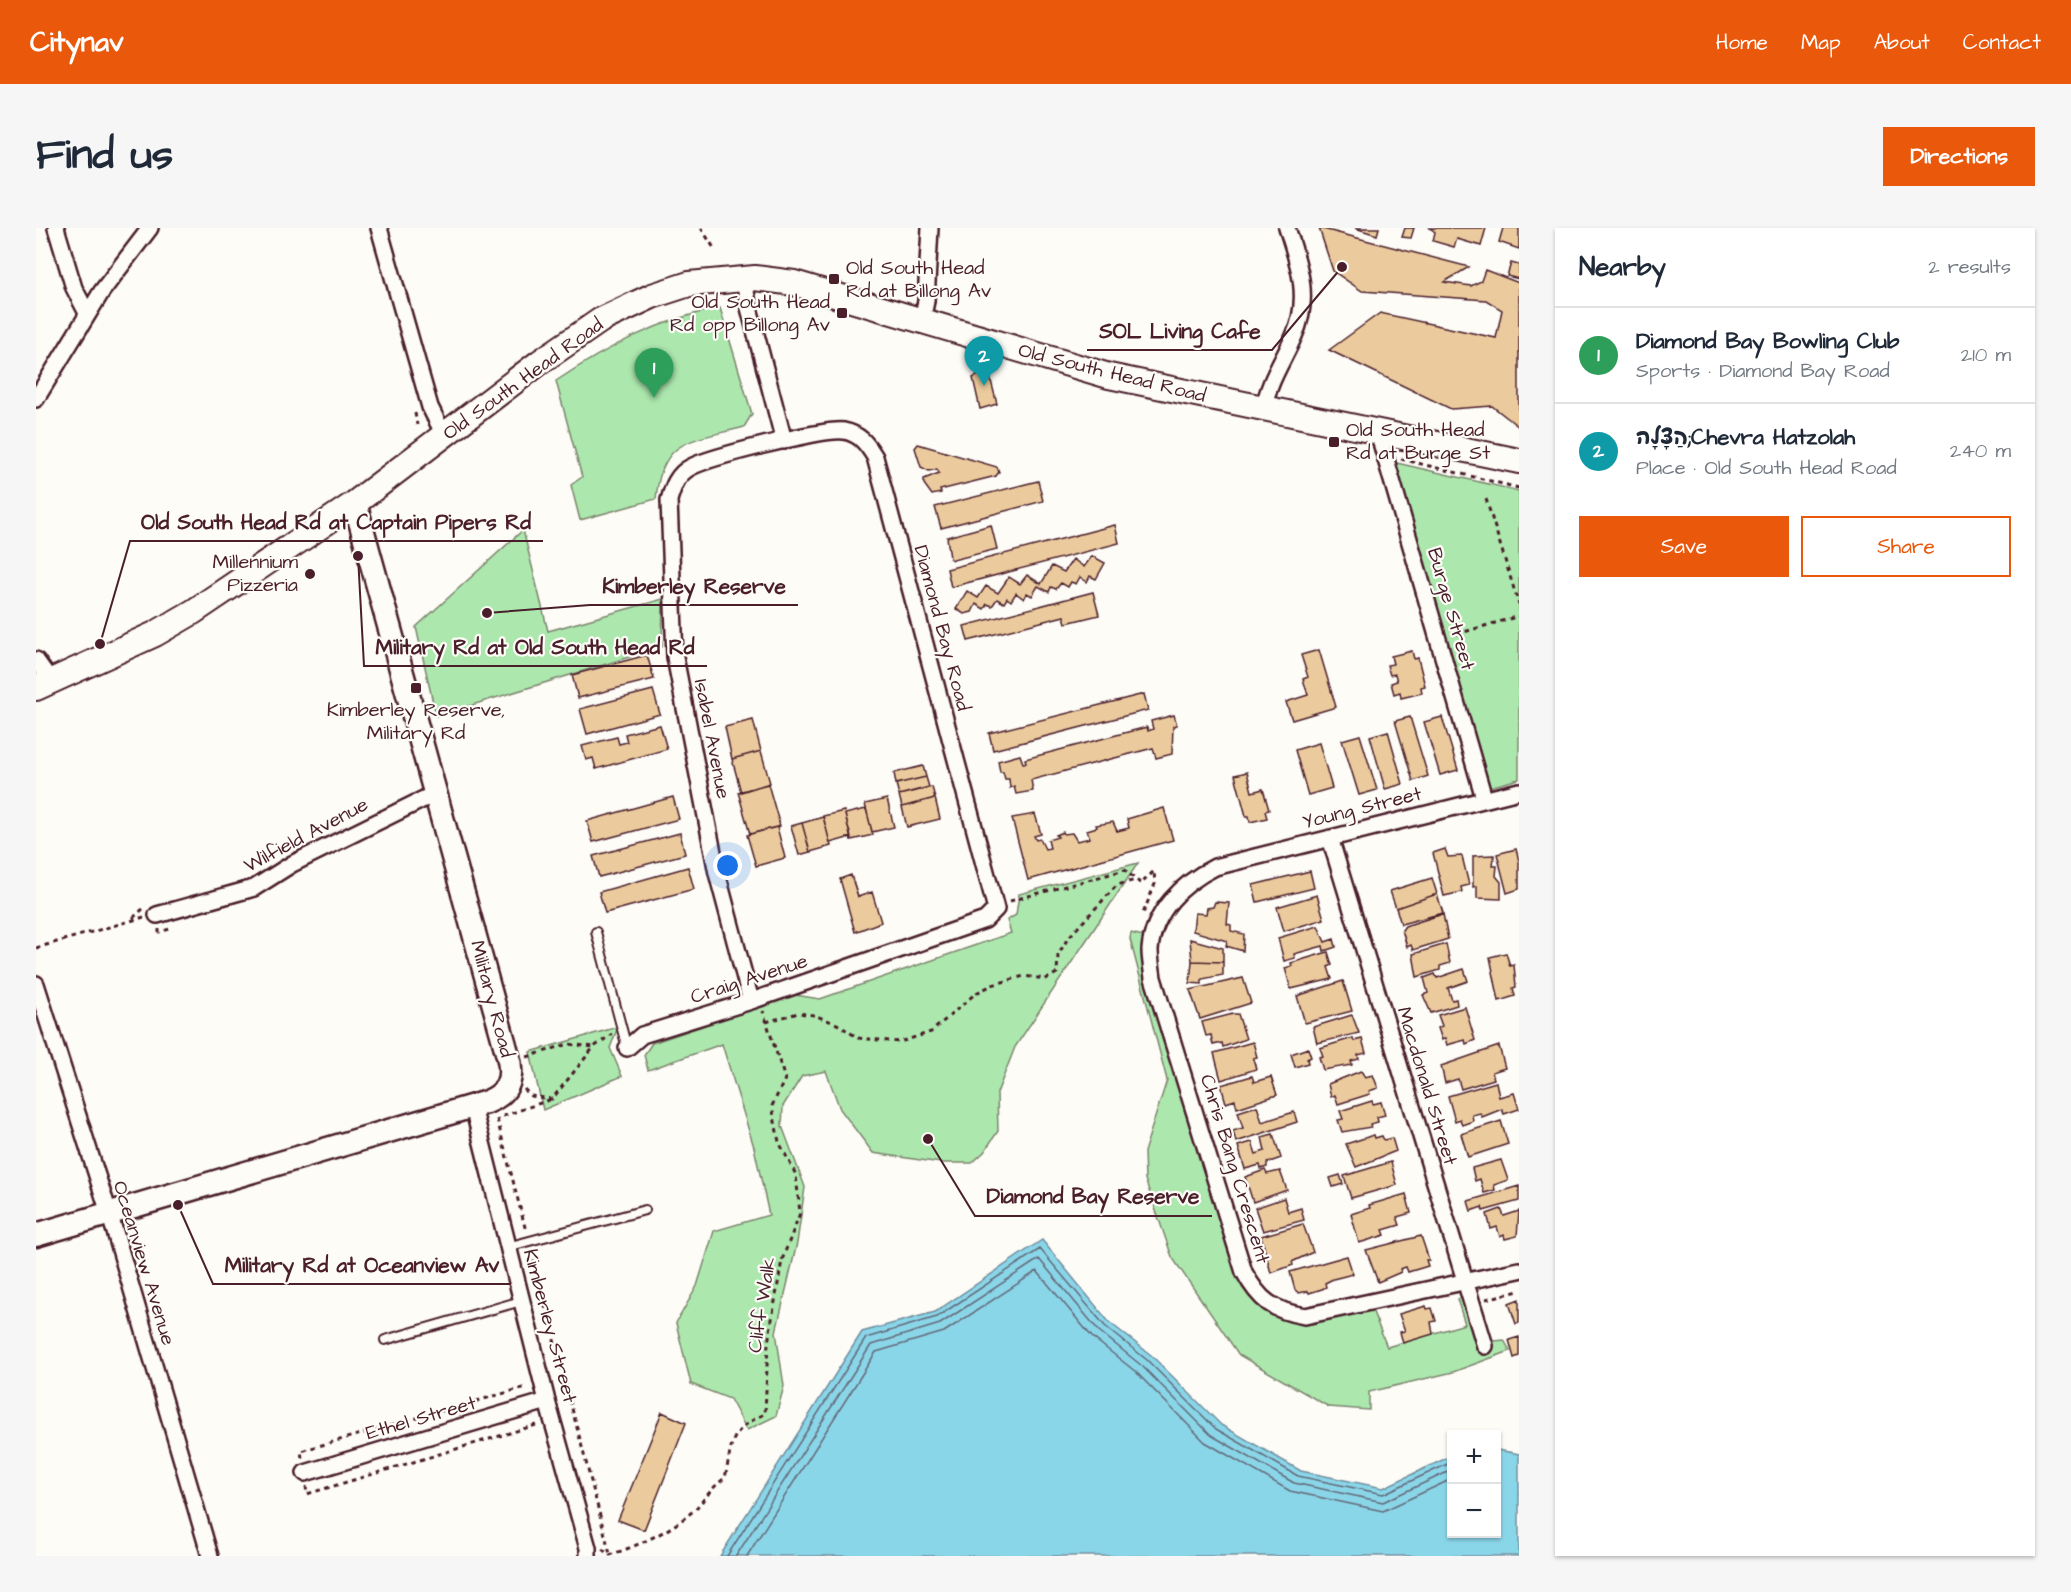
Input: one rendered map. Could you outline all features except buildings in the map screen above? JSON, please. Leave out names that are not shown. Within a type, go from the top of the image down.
[{"type":"main road","name":"Old South Head Road","points":[[44,684],[176,623],[355,502],[445,437],[540,362],[601,320],[666,291],[712,280],[744,278],[794,283],[1108,376],[1519,461]]},
{"type":"street","points":[[56,228],[74,288],[87,313]]},
{"type":"street","points":[[36,399],[87,313],[150,228]]},
{"type":"street","points":[[379,228],[430,407],[445,437]]},
{"type":"street","points":[[922,321],[926,301],[930,228]]},
{"type":"street","points":[[1263,409],[1271,381],[1295,336],[1302,311],[1304,290],[1287,228]]},
{"type":"street","points":[[744,278],[748,304],[784,441]]},
{"type":"street","name":"Diamond Bay Road","points":[[675,480],[690,467],[831,430],[856,435],[867,444],[875,457],[996,909]]},
{"type":"street","name":"Burge Street","points":[[1378,432],[1484,798]]},
{"type":"street","name":"Isabel Avenue","points":[[675,480],[669,500],[675,657],[717,873],[756,1000]]},
{"type":"street","name":"Military Road","points":[[36,1235],[473,1107],[497,1098],[507,1089],[511,1078],[508,1056],[355,502]]},
{"type":"street","points":[[36,660],[44,684]]},
{"type":"street","name":"Young Street","points":[[1215,867],[1519,791]]},
{"type":"street","name":"Wilfield Avenue","points":[[157,915],[254,888],[292,864],[436,794]]},
{"type":"street","name":"Macdonald Street","points":[[1330,838],[1485,1346]]},
{"type":"street","name":"Chris Bang Crescent","points":[[1215,867],[1196,877],[1179,891],[1165,908],[1156,927],[1150,950],[1157,990],[1244,1272],[1255,1293],[1283,1313],[1305,1316],[1465,1284],[1519,1270]]},
{"type":"street","name":"Craig Avenue","points":[[627,1048],[642,1035],[756,1000],[985,920],[996,909]]},
{"type":"street","name":"Oceanview Avenue","points":[[36,984],[210,1556]]},
{"type":"street","name":"Kimberley Street","points":[[473,1107],[521,1301],[588,1548],[588,1556]]},
{"type":"street","name":"Ethel Street","points":[[305,1473],[548,1401]]},
{"type":"lane","points":[[596,932],[627,1048]]},
{"type":"lane","points":[[507,1247],[645,1210]]},
{"type":"lane","points":[[385,1340],[521,1301]]},
{"type":"path","points":[[701,228],[714,248]]},
{"type":"path","points":[[414,405],[417,425]]},
{"type":"path","points":[[1394,457],[1519,488]]},
{"type":"path","points":[[1486,499],[1519,606]]},
{"type":"path","points":[[1457,634],[1519,616]]},
{"type":"path","points":[[996,909],[1005,902],[1125,870],[1143,884],[1152,872],[1156,874],[1155,884],[1141,919]]},
{"type":"path","points":[[766,1022],[798,1013],[828,1019],[858,1038],[888,1042],[922,1036],[976,993],[992,985],[1024,976],[1046,980],[1052,977],[1057,973],[1058,955],[1068,938],[1117,885],[1136,880]]},
{"type":"path","points":[[36,948],[132,919],[157,915]]},
{"type":"path","name":"Cliff Walk","points":[[617,1553],[660,1534],[696,1509],[713,1486],[724,1478],[735,1432],[746,1422],[765,1414],[768,1343],[782,1260],[800,1213],[796,1175],[779,1142],[771,1106],[785,1079],[766,1022],[756,1000]]},
{"type":"path","points":[[526,1234],[496,1119],[552,1099],[594,1047],[616,1031],[627,1048]]},
{"type":"path","points":[[527,1057],[568,1044],[594,1047]]},
{"type":"path","points":[[511,1078],[531,1096],[552,1099]]},
{"type":"path","points":[[529,1245],[610,1555]]},
{"type":"green space","points":[[720,308],[752,414],[744,427],[695,440],[683,445],[673,453],[665,464],[659,479],[656,499],[580,520],[571,485],[582,477],[556,381],[614,346],[655,327]]},
{"type":"green space","points":[[1388,461],[1519,491],[1519,779],[1486,788]]},
{"type":"green space","points":[[523,530],[548,631],[663,599],[662,647],[436,716],[416,627]]},
{"type":"green space","points":[[1138,863],[1015,1047],[997,1093],[998,1131],[984,1152],[972,1163],[941,1163],[873,1153],[840,1109],[826,1071],[802,1076],[783,1106],[782,1126],[805,1187],[797,1243],[776,1332],[784,1386],[776,1416],[747,1430],[730,1399],[691,1384],[676,1323],[697,1286],[714,1231],[769,1215],[754,1147],[722,1044],[648,1070],[644,1055],[652,1043],[795,995],[820,999],[1011,933],[1007,920],[1016,915],[1019,894]]},
{"type":"green space","points":[[1131,933],[1143,936],[1145,956],[1241,1260],[1269,1295],[1309,1314],[1371,1307],[1387,1347],[1465,1324],[1457,1299],[1469,1297],[1485,1342],[1504,1340],[1510,1351],[1453,1372],[1369,1392],[1369,1410],[1329,1407],[1239,1355],[1172,1257],[1145,1179],[1144,1152],[1167,1080],[1130,939]]},
{"type":"green space","points":[[618,1027],[610,1048],[622,1076],[543,1110],[530,1052]]},
{"type":"water","points":[[1042,1240],[1109,1322],[1151,1355],[1221,1425],[1301,1471],[1383,1488],[1447,1458],[1447,1538],[1501,1538],[1501,1451],[1519,1454],[1519,1556],[720,1556],[862,1332],[935,1312]]},
{"type":"place","name":"SOL Living Cafe","points":[[1342,267]]},
{"type":"place","name":"Old South Head Rd at Billong Av","points":[[834,279]]},
{"type":"place","name":"Old South Head Rd opp Billong Av","points":[[842,313]]},
{"type":"place","name":"הַצָּלָה;Chevra Hatzolah","points":[[984,386]]},
{"type":"place","name":"Diamond Bay Bowling Club","points":[[654,398]]},
{"type":"place","name":"Old South Head Rd at Burge St","points":[[1334,442]]},
{"type":"place","name":"Military Rd at Old South Head Rd","points":[[358,556]]},
{"type":"place","name":"Millennium Pizzeria","points":[[310,574]]},
{"type":"place","name":"Kimberley Reserve","points":[[487,613]]},
{"type":"place","name":"Old South Head Rd at Captain Pipers Rd","points":[[100,644]]},
{"type":"place","name":"Kimberley Reserve, Military Rd","points":[[416,688]]},
{"type":"place","name":"Diamond Bay Reserve","points":[[928,1139]]},
{"type":"place","name":"Military Rd at Oceanview Av","points":[[178,1205]]}]
